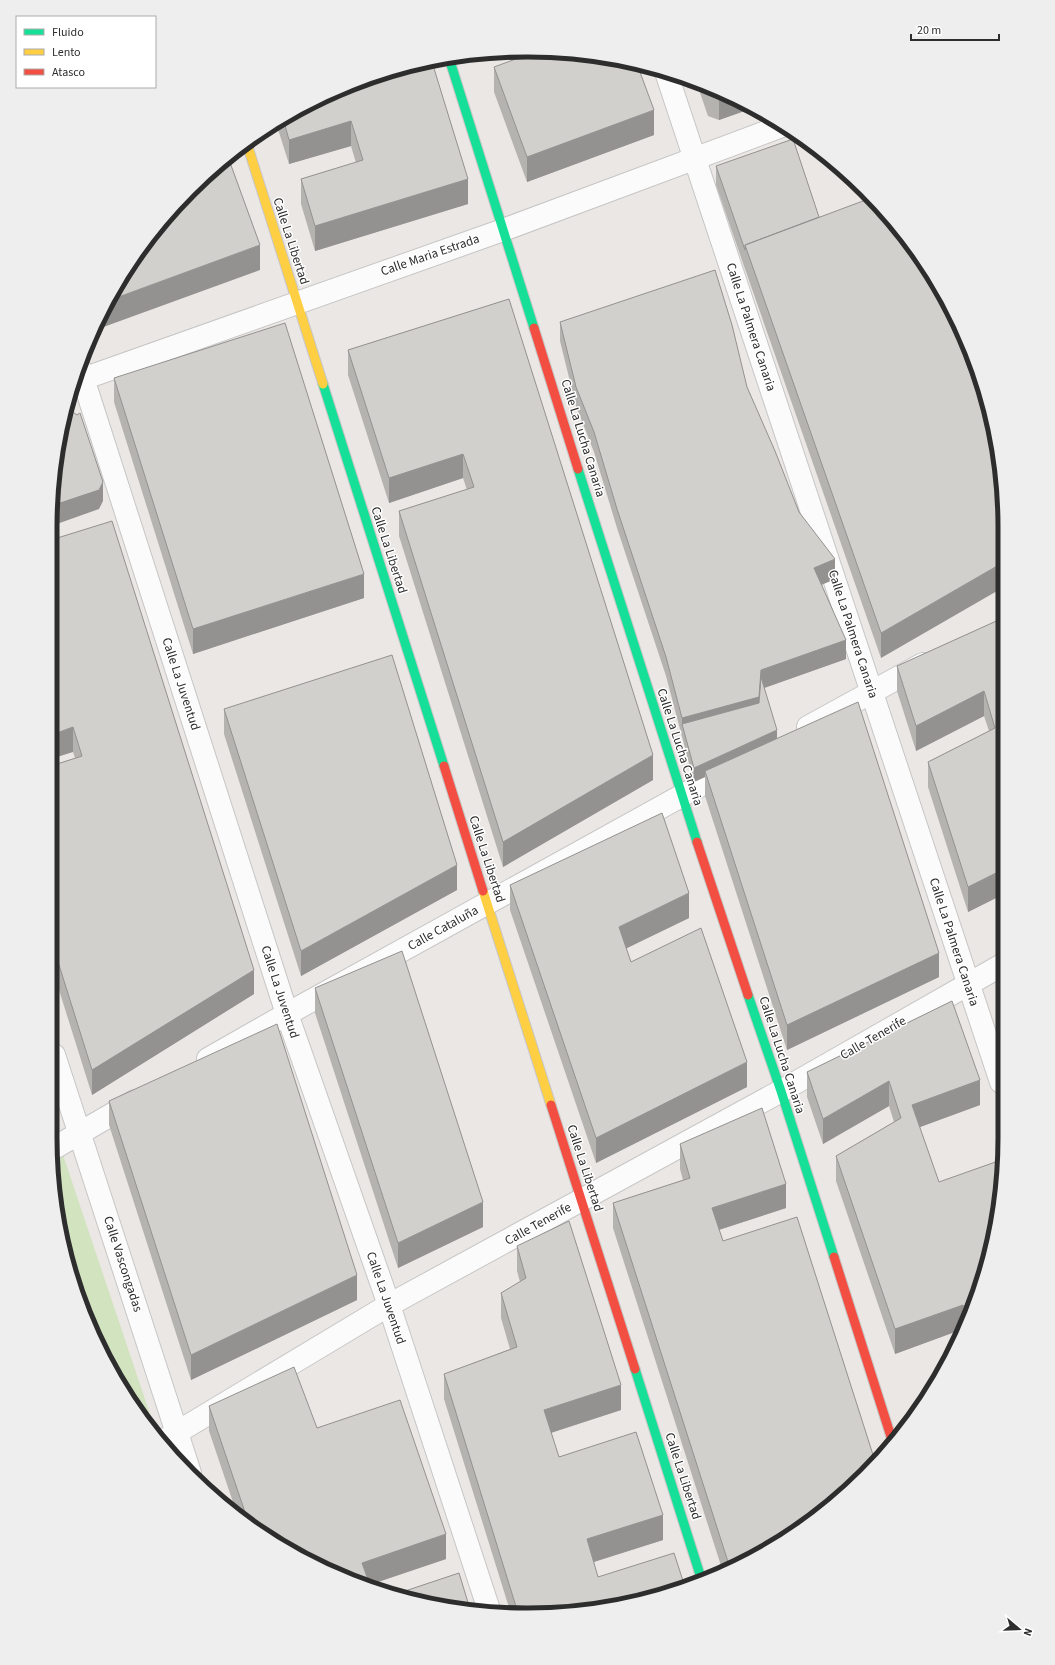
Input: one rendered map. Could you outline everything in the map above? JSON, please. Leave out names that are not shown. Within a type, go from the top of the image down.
[{"type":"street","name":"Calle La Lucha Canaria","points":[[451,64],[681,796],[780,1091],[891,1436]]},
{"type":"street","name":"Calle La Palmera Canaria","points":[[668,79],[873,692],[998,1073]]},
{"type":"street","name":"Calle Maria Estrada","points":[[82,375],[503,230],[776,128]]},
{"type":"street","name":"Calle La Libertad","points":[[248,149],[700,1575]]},
{"type":"street","name":"Calle La Juventud","points":[[81,379],[287,1014],[389,1305],[488,1606]]},
{"type":"street","points":[[790,736],[941,654]]},
{"type":"street","name":"Calle Cataluña","points":[[190,1069],[750,759]]},
{"type":"street","name":"Calle Tenerife","points":[[169,1437],[389,1305],[780,1091],[998,967]]},
{"type":"street","name":"Calle Vascongadas","points":[[57,1064],[80,1132],[169,1437],[178,1452]]},
{"type":"street","points":[[57,1146],[149,1092]]},
{"type":"green space","points":[[57,1137],[153,1422],[120,1373],[93,1318],[82,1289],[66,1229],[61,1199]]},
{"type":"building","points":[[521,57],[528,57],[589,61],[640,71],[654,110],[527,157],[494,67]]},
{"type":"building","points":[[433,67],[468,179],[315,226],[301,179],[363,160],[351,121],[289,140],[285,124],[319,106],[376,82]]},
{"type":"building","points":[[793,139],[819,217],[745,245],[745,250],[716,166]]},
{"type":"building","points":[[230,163],[260,245],[117,297],[136,266],[174,217],[195,195]]},
{"type":"building","points":[[865,200],[901,241],[935,292],[956,335],[980,399],[989,436],[994,466],[997,497],[998,565],[881,633],[745,245]]},
{"type":"building","points":[[715,270],[732,325],[747,387],[775,451],[799,512],[835,559],[814,568],[846,640],[761,670],[759,697],[682,718],[666,657],[617,509],[594,432],[576,387],[560,322]]},
{"type":"building","points":[[509,299],[653,755],[503,842],[399,511],[474,487],[463,454],[389,478],[348,350]]},
{"type":"building","points":[[285,323],[364,574],[193,629],[114,378]]},
{"type":"building","points":[[72,411],[77,415],[80,413],[103,482],[99,490],[58,504],[61,466]]},
{"type":"building","points":[[112,521],[254,970],[92,1070],[57,959],[57,764],[82,756],[73,727],[57,733],[57,538]]},
{"type":"building","points":[[998,620],[998,872],[968,887],[928,762],[995,728],[984,691],[916,726],[897,666]]},
{"type":"building","points":[[392,655],[457,865],[301,951],[224,709]]},
{"type":"building","points":[[761,677],[777,730],[694,768],[682,724],[759,703]]},
{"type":"building","points":[[858,702],[939,953],[787,1025],[705,771]]},
{"type":"building","points":[[662,813],[689,893],[619,927],[631,962],[701,928],[747,1062],[596,1138],[510,885]]},
{"type":"building","points":[[402,951],[483,1202],[398,1243],[315,988]]},
{"type":"building","points":[[952,1001],[980,1080],[912,1105],[939,1182],[997,1161],[994,1199],[989,1229],[982,1259],[965,1310],[963,1305],[895,1329],[836,1156],[901,1118],[889,1081],[823,1119],[807,1072]]},
{"type":"building","points":[[277,1024],[357,1275],[191,1355],[109,1101]]},
{"type":"building","points":[[762,1108],[786,1184],[712,1208],[723,1241],[797,1217],[873,1456],[838,1491],[814,1511],[763,1545],[728,1563],[613,1203],[690,1178],[680,1144]]},
{"type":"building","points":[[569,1221],[621,1385],[544,1410],[559,1457],[636,1432],[663,1515],[587,1539],[598,1577],[674,1553],[683,1581],[649,1592],[589,1604],[558,1607],[516,1608],[444,1374],[517,1347],[501,1293],[526,1278],[517,1246]]},
{"type":"building","points":[[294,1367],[317,1428],[400,1400],[446,1534],[362,1563],[368,1580],[347,1572],[292,1545],[246,1514],[209,1406]]},
{"type":"building","points":[[459,1573],[469,1604],[436,1599],[404,1591]]},
{"type":"traffic: fast","points":[[451,64],[534,328]]},
{"type":"traffic: fast","points":[[323,384],[444,766]]},
{"type":"traffic: fast","points":[[578,469],[697,842]]},
{"type":"traffic: fast","points":[[748,995],[781,1091],[834,1257]]},
{"type":"traffic: fast","points":[[635,1369],[700,1575]]},
{"type":"traffic: slow","points":[[248,149],[323,384]]},
{"type":"traffic: slow","points":[[483,891],[551,1105]]},
{"type":"traffic: jam","points":[[534,328],[578,469]]},
{"type":"traffic: jam","points":[[444,766],[483,891]]},
{"type":"traffic: jam","points":[[697,842],[748,995]]},
{"type":"traffic: jam","points":[[551,1105],[635,1369]]},
{"type":"traffic: jam","points":[[834,1257],[891,1436]]}]
